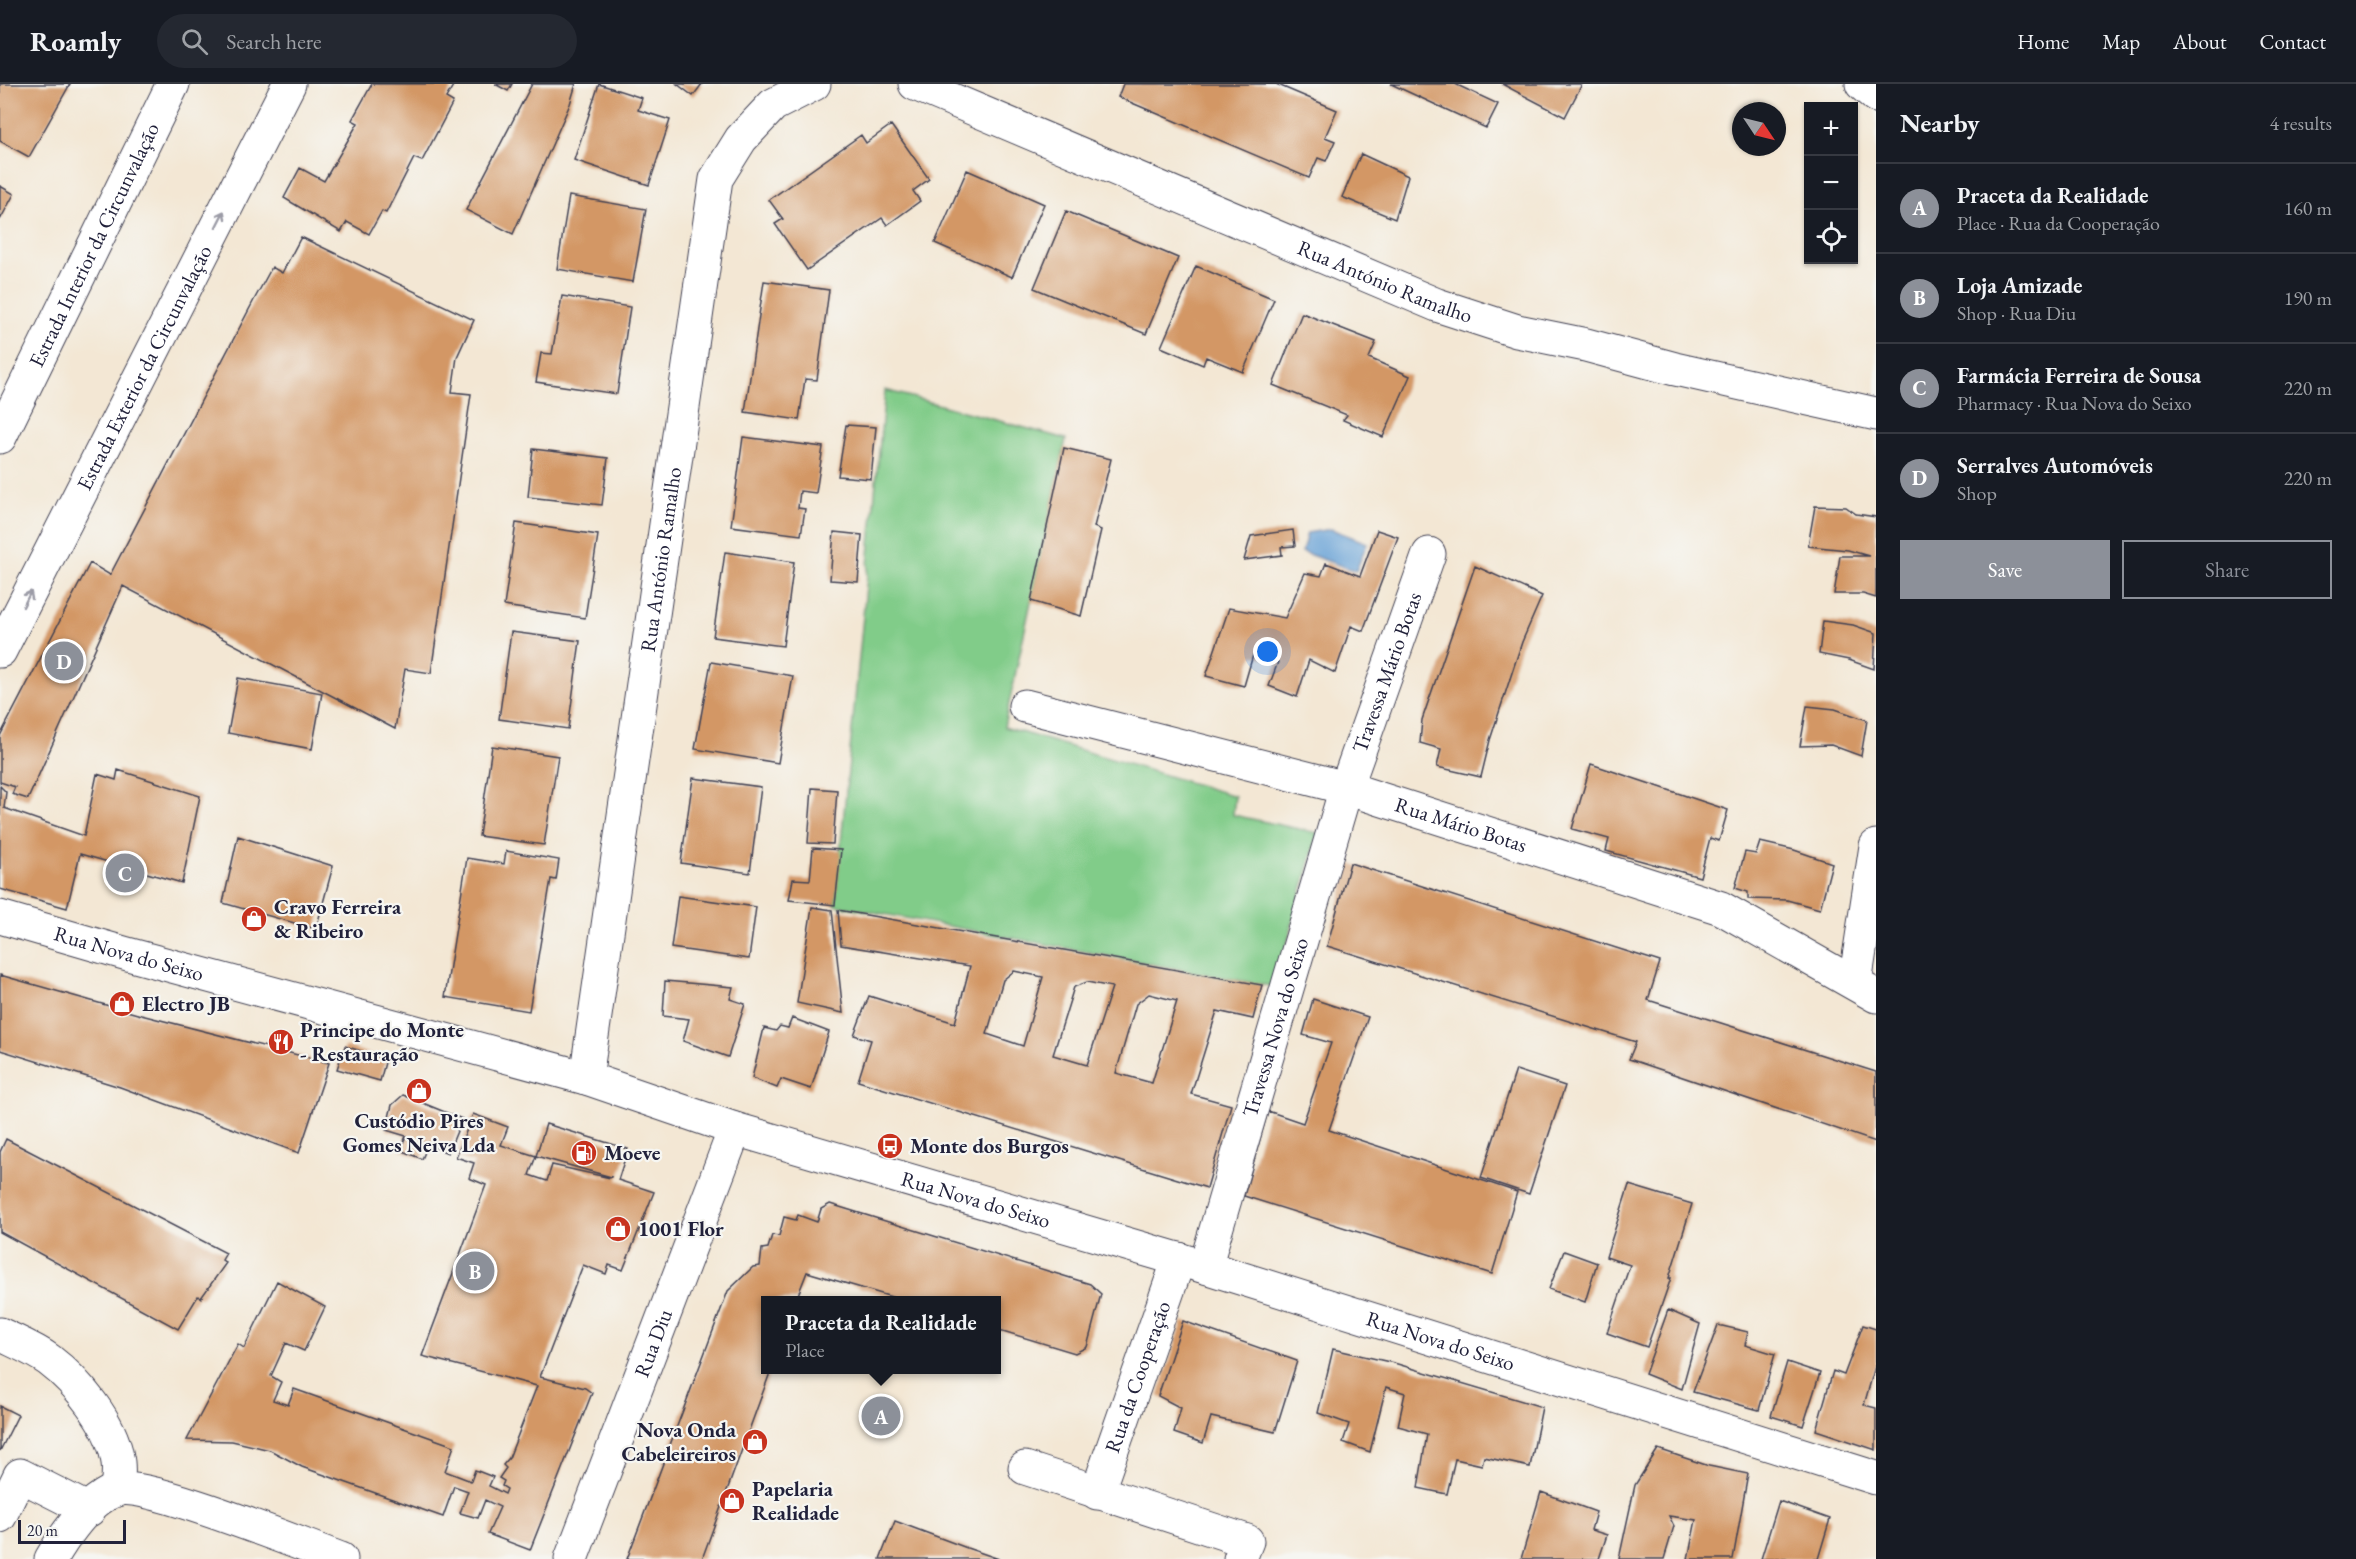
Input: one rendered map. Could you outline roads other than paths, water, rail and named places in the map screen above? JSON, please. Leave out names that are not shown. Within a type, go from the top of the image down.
[{"type":"street","name":"Estrada Interior da Circunvalação","points":[[0,437],[173,84]]},
{"type":"street","name":"Estrada Exterior da Circunvalação","points":[[0,651],[289,84]]},
{"type":"street","name":"Rua António Ramalho","points":[[586,1078],[716,180],[741,139],[773,105],[814,84]]},
{"type":"street","name":"Rua António Ramalho","points":[[915,84],[1437,305],[1517,332],[1586,345],[1675,369],[1876,414]]},
{"type":"street","points":[[1862,84],[1876,96]]},
{"type":"street","name":"Travessa Mário Botas","points":[[1346,788],[1429,554]]},
{"type":"street","name":"Rua Mário Botas","points":[[1025,706],[1346,788],[1721,908],[1865,989]]},
{"type":"street","name":"Travessa Nova do Seixo","points":[[1192,1263],[1346,788]]},
{"type":"street","points":[[1865,989],[1876,846]]},
{"type":"street","name":"Rua Nova do Seixo","points":[[0,917],[586,1078],[735,1129],[1192,1263],[1876,1478]]},
{"type":"street","name":"Rua Diu","points":[[571,1559],[735,1129]]},
{"type":"street","name":"Rua da Cooperação","points":[[1096,1493],[1192,1263]]},
{"type":"street","points":[[0,1334],[48,1359],[92,1405],[107,1428],[117,1457],[119,1473],[117,1490]]},
{"type":"street","points":[[1025,1468],[1247,1541],[1240,1559]]},
{"type":"street","points":[[0,1516],[20,1475],[88,1510]]},
{"type":"street","points":[[51,1559],[64,1536],[88,1510],[117,1490],[142,1490],[165,1496],[341,1559]]},
{"type":"water","points":[[1331,529],[1367,543],[1356,571],[1302,552],[1307,533]]},
{"type":"place","name":"Serralves Automóveis","points":[[64,661]]},
{"type":"place","name":"Farmácia Ferreira de Sousa","points":[[125,873]]},
{"type":"place","name":"Cravo Ferreira & Ribeiro","points":[[254,919]]},
{"type":"place","name":"Electro JB","points":[[122,1004]]},
{"type":"place","name":"Principe do Monte - Restauração","points":[[281,1042]]},
{"type":"place","name":"Custódio Pires Gomes Neiva Lda","points":[[419,1091]]},
{"type":"place","name":"Monte dos Burgos","points":[[890,1146]]},
{"type":"place","name":"Moeve","points":[[584,1153]]},
{"type":"place","name":"1001 Flor","points":[[618,1229]]},
{"type":"place","name":"Loja Amizade","points":[[475,1271]]},
{"type":"place","name":"Praceta da Realidade","points":[[881,1416]]},
{"type":"place","name":"Nova Onda Cabeleireiros","points":[[755,1442]]},
{"type":"place","name":"Papelaria Realidade","points":[[732,1501]]}]
